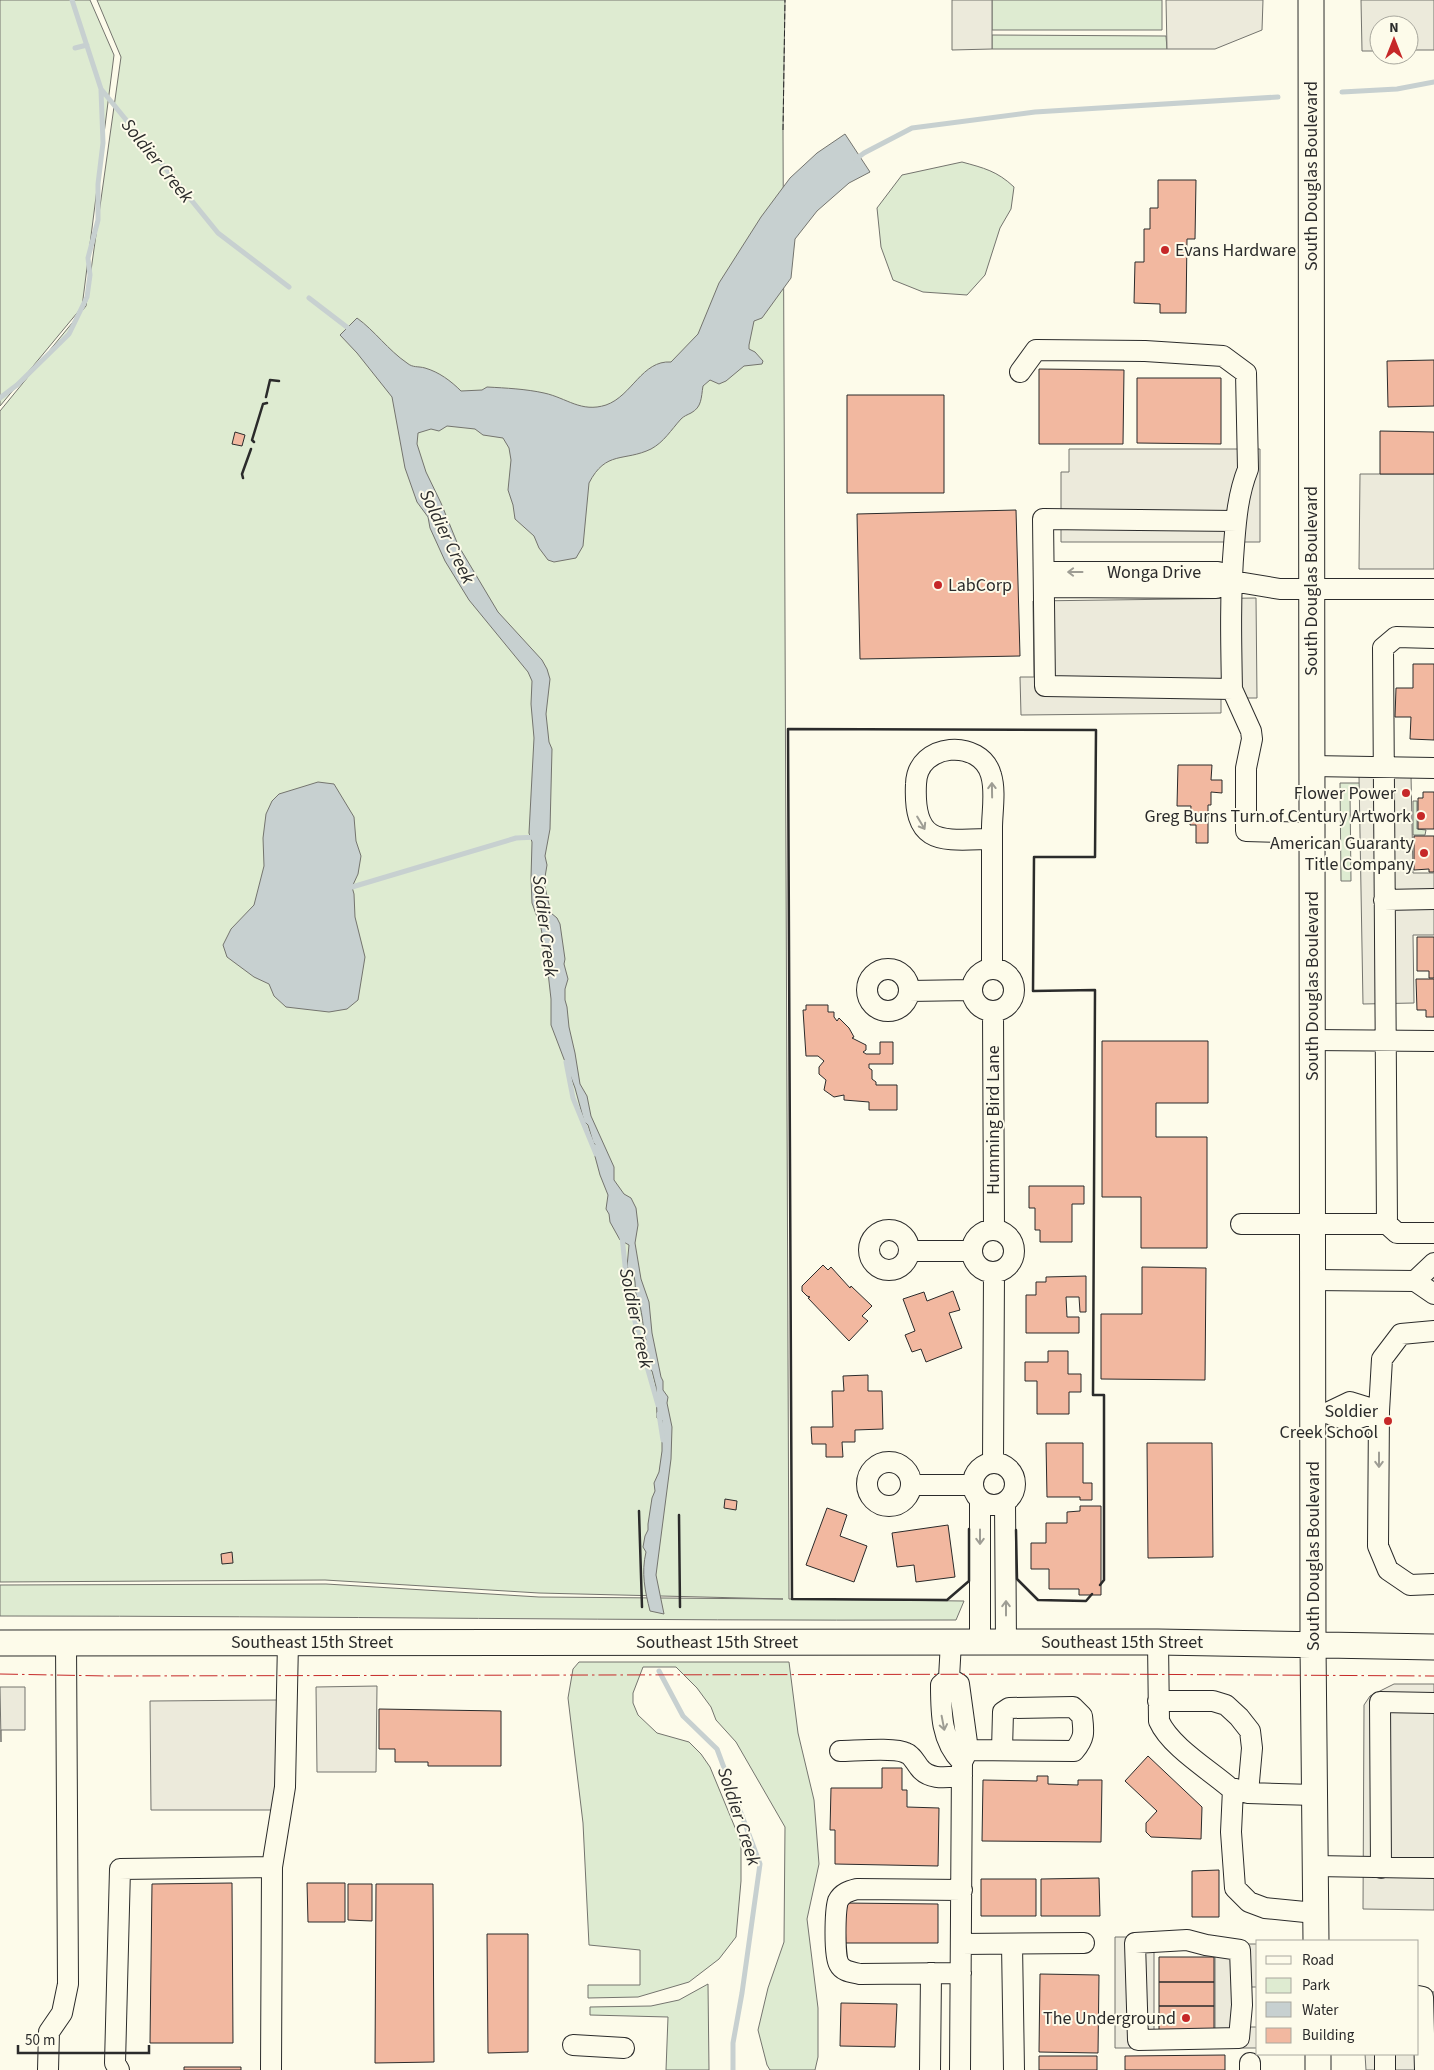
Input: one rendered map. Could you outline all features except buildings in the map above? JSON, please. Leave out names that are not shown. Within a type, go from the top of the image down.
[{"type":"main road","name":"South Douglas Boulevard","points":[[1311,0],[1313,1280],[1320,1413],[1313,1645],[1316,1940]]},
{"type":"main road","name":"Southeast 15th Street","points":[[0,1643],[1158,1642],[1434,1646]]},
{"type":"main road","points":[[1318,2055],[1318,2070]]},
{"type":"street","points":[[1020,372],[1036,350],[1145,351],[1222,356],[1246,373],[1248,470],[1242,484],[1229,580],[1232,689],[1252,739],[1246,768],[1246,831],[1311,834]]},
{"type":"street","points":[[1232,689],[1045,686],[1043,519],[1236,521]]},
{"type":"street","name":"Wonga Drive","points":[[1044,580],[1216,588],[1229,580]]},
{"type":"street","points":[[1229,580],[1280,589],[1434,589]]},
{"type":"street","points":[[1387,1224],[1383,648],[1396,637],[1434,638]]},
{"type":"street","points":[[992,839],[942,838],[930,834],[921,826],[915,806],[916,780],[918,770],[925,760],[936,753],[945,751],[968,751],[978,756],[986,764],[992,775],[992,839],[992,969]]},
{"type":"street","points":[[1311,766],[1434,768]]},
{"type":"street","points":[[1384,900],[1434,899]]},
{"type":"street","points":[[992,969],[1006,973],[1011,979],[1014,988],[1013,996],[1008,1004],[999,1010],[993,1011],[986,1010],[978,1005],[973,998],[972,990],[977,976],[984,970],[992,969]]},
{"type":"street","points":[[910,991],[972,990]]},
{"type":"street","name":"Humming Bird Lane","points":[[993,1011],[994,1230]]},
{"type":"street","points":[[1312,1040],[1385,1039],[1434,1041]]},
{"type":"street","points":[[1241,1224],[1387,1224],[1398,1233],[1434,1234]]},
{"type":"street","points":[[994,1230],[1002,1231],[1009,1237],[1014,1253],[1007,1267],[994,1272],[978,1265],[973,1258],[972,1251],[976,1238],[985,1231],[994,1230]]},
{"type":"street","points":[[909,1251],[972,1251]]},
{"type":"street","points":[[1415,1280],[1434,1263]]},
{"type":"street","points":[[993,1463],[994,1272]]},
{"type":"street","points":[[1313,1280],[1415,1280],[1434,1294]]},
{"type":"street","points":[[1434,1331],[1401,1334],[1382,1359],[1379,1411],[1378,1546],[1388,1570],[1410,1585],[1434,1584]]},
{"type":"street","points":[[1320,1413],[1350,1402],[1379,1411]]},
{"type":"street","points":[[980,1642],[980,1574],[974,1477],[985,1464],[993,1463],[1001,1464],[1008,1468],[1015,1480],[1013,1493],[1006,1502],[1006,1642]]},
{"type":"street","points":[[911,1485],[976,1493],[992,1505],[1006,1502]]},
{"type":"street","points":[[980,1574],[1006,1574]]},
{"type":"street","points":[[48,2070],[49,2032],[62,2014],[68,1984],[66,1642]]},
{"type":"street","points":[[271,2070],[272,1867],[284,1787],[288,1642]]},
{"type":"street","points":[[951,1642],[949,1678],[941,1685],[941,1714],[946,1737],[954,1754],[964,1763],[960,2070]]},
{"type":"street","points":[[1158,1642],[1159,1721],[1174,1742],[1240,1791],[1314,1795]]},
{"type":"street","points":[[1158,1701],[1214,1701],[1226,1705],[1250,1730],[1252,1748],[1231,1832],[1235,1888],[1249,1902],[1265,1908],[1316,1913]]},
{"type":"street","points":[[1381,1868],[1380,1702],[1434,1703]]},
{"type":"street","points":[[840,1751],[895,1751],[906,1753],[927,1774],[938,1778],[964,1763],[1002,1750]]},
{"type":"street","points":[[1315,1866],[1434,1868]]},
{"type":"street","points":[[119,2070],[115,2062],[120,1869],[272,1867]]},
{"type":"street","points":[[961,1973],[860,1974],[846,1971],[838,1964],[836,1953],[836,1913],[839,1901],[846,1892],[857,1888],[962,1890]]},
{"type":"street","points":[[1187,1940],[1240,1950],[1250,2005],[1239,2038],[1138,2040],[1135,1943],[1187,1940]]},
{"type":"street","points":[[961,1944],[1084,1943]]},
{"type":"street","points":[[1012,1944],[1014,2070]]},
{"type":"street","points":[[930,2070],[931,1973]]},
{"type":"street","points":[[1419,1996],[1423,1997],[1425,2070]]},
{"type":"street","points":[[573,2044],[624,2048]]},
{"type":"street","points":[[1385,2055],[1385,2070]]},
{"type":"green space","points":[[0,0],[90,0],[114,55],[82,307],[0,406]]},
{"type":"green space","points":[[97,0],[785,0],[783,130],[789,1599],[964,1601],[956,1620],[0,1616],[0,1585],[326,1584],[539,1597],[783,1599],[539,1593],[325,1580],[0,1582],[0,411],[86,306],[121,57]]},
{"type":"green space","points":[[992,0],[1162,0],[1162,30],[992,30]]},
{"type":"green space","points":[[992,35],[1166,36],[1167,49],[992,49]]},
{"type":"green space","points":[[962,162],[990,171],[1002,177],[1014,187],[1011,209],[1000,228],[985,275],[967,295],[923,292],[893,280],[881,247],[877,208],[902,175]]},
{"type":"green space","points":[[1340,783],[1368,783],[1368,793],[1350,794],[1351,881],[1341,881]]},
{"type":"green space","points":[[1413,801],[1417,801],[1417,829],[1426,830],[1425,835],[1413,835]]},
{"type":"green space","points":[[579,1662],[789,1662],[798,1733],[814,1800],[819,1864],[807,1919],[818,2008],[818,2057],[815,2070],[770,2070],[758,2030],[768,1988],[784,1942],[785,1827],[736,1742],[716,1720],[711,1707],[697,1688],[676,1667],[643,1667],[633,1693],[633,1703],[638,1715],[657,1733],[689,1742],[710,1767],[741,1842],[741,1881],[736,1937],[719,1959],[689,1982],[638,1997],[588,1998],[588,1985],[640,1985],[640,1950],[589,1945],[583,1823],[568,1698],[573,1669]]},
{"type":"green space","points":[[708,1984],[709,2070],[666,2070],[668,2017],[590,2015],[590,2007],[651,2006],[679,2000]]},
{"type":"shaded area","points":[[952,0],[992,0],[992,49],[952,50]]},
{"type":"shaded area","points":[[1166,0],[1263,0],[1262,30],[1215,49],[1167,49]]},
{"type":"shaded area","points":[[1361,0],[1434,0],[1434,50],[1419,50],[1419,15],[1369,15],[1369,51],[1362,51]]},
{"type":"shaded area","points":[[1069,449],[1260,449],[1260,542],[1061,542],[1061,472],[1069,472]]},
{"type":"shaded area","points":[[1360,474],[1434,474],[1434,569],[1359,569]]},
{"type":"shaded area","points":[[1256,598],[1257,698],[1221,698],[1221,713],[1021,715],[1020,677],[1034,677],[1033,601]]},
{"type":"shaded area","points":[[1411,775],[1413,873],[1434,873],[1434,935],[1413,935],[1414,1003],[1363,1004],[1359,776]]},
{"type":"shaded area","points":[[1394,1684],[1434,1684],[1434,1910],[1363,1909],[1364,1705],[1370,1696]]},
{"type":"shaded area","points":[[377,1686],[376,1772],[317,1772],[316,1687]]},
{"type":"shaded area","points":[[0,1687],[25,1687],[25,1730],[1,1730],[1,1742]]},
{"type":"shaded area","points":[[277,1700],[278,1810],[151,1810],[150,1701]]},
{"type":"shaded area","points":[[1115,1937],[1154,1937],[1154,2048],[1115,2048]]},
{"type":"shaded area","points":[[1215,1944],[1256,1944],[1256,1987],[1248,1987],[1248,2027],[1256,2027],[1256,2048],[1215,2048]]},
{"type":"shaded area","points":[[1419,1988],[1434,1992],[1434,2070],[1366,2070],[1365,2055],[1419,2055]]},
{"type":"water","points":[[845,134],[870,172],[849,183],[817,211],[795,239],[791,278],[762,318],[754,321],[749,349],[755,352],[763,361],[762,364],[744,366],[726,381],[719,384],[710,380],[703,386],[700,402],[695,411],[684,416],[660,443],[641,453],[609,461],[595,473],[589,483],[583,546],[576,558],[554,562],[548,560],[539,548],[534,536],[515,519],[508,490],[511,460],[509,448],[503,438],[483,435],[475,429],[447,426],[439,431],[431,429],[418,433],[417,444],[426,472],[458,545],[498,612],[542,660],[550,679],[546,714],[549,742],[552,749],[550,829],[545,856],[547,865],[544,883],[551,913],[560,924],[564,964],[568,979],[565,989],[565,1000],[580,1084],[587,1096],[591,1116],[614,1167],[614,1180],[624,1194],[631,1198],[636,1208],[638,1225],[635,1243],[641,1279],[649,1302],[652,1333],[663,1381],[663,1390],[668,1397],[667,1403],[672,1427],[671,1459],[656,1575],[664,1614],[650,1611],[645,1589],[646,1552],[643,1547],[655,1491],[654,1483],[659,1472],[662,1451],[662,1420],[657,1418],[656,1387],[652,1371],[646,1367],[641,1356],[643,1344],[646,1340],[633,1274],[627,1267],[629,1245],[620,1240],[610,1222],[606,1209],[608,1195],[593,1149],[595,1144],[588,1125],[584,1121],[575,1088],[551,1025],[551,999],[546,955],[541,928],[532,903],[532,842],[529,833],[534,738],[531,704],[532,681],[528,672],[469,600],[445,561],[430,528],[428,517],[417,502],[405,468],[392,397],[340,335],[357,318],[409,365],[435,372],[449,380],[461,391],[482,390],[487,387],[516,389],[552,395],[581,406],[597,407],[606,405],[623,394],[652,367],[661,363],[671,362],[698,334],[719,283],[761,217],[790,178],[817,153]]},
{"type":"water","points":[[318,782],[334,784],[354,817],[356,841],[361,856],[358,874],[352,887],[355,917],[365,957],[358,1000],[347,1009],[329,1012],[286,1007],[274,996],[269,984],[254,977],[227,957],[223,945],[231,929],[254,905],[264,866],[263,838],[266,814],[272,801],[279,794]]},
{"type":"waterway","name":"Soldier Creek","points":[[72,0],[101,89],[218,233],[289,287]]},
{"type":"waterway","points":[[75,48],[87,45]]},
{"type":"waterway","points":[[1342,92],[1397,89],[1434,82]]},
{"type":"waterway","points":[[0,398],[17,385],[69,334],[87,297],[90,275],[88,258],[98,220],[98,184],[103,143],[101,90]]},
{"type":"waterway","points":[[856,159],[912,128],[1035,112],[1278,97]]},
{"type":"waterway","name":"Soldier Creek","points":[[309,298],[352,331]]},
{"type":"waterway","points":[[352,887],[516,838],[537,837]]},
{"type":"waterway","name":"Soldier Creek","points":[[566,1062],[573,1098],[596,1154]]},
{"type":"waterway","name":"Soldier Creek","points":[[622,1236],[628,1295],[644,1355]]},
{"type":"waterway","name":"Soldier Creek","points":[[646,1363],[658,1405]]},
{"type":"waterway","name":"Soldier Creek","points":[[659,1414],[663,1440]]},
{"type":"waterway","name":"Soldier Creek","points":[[659,1671],[683,1716],[717,1749],[760,1864],[733,2043],[733,2070]]},
{"type":"fence","points":[[783,130],[785,0]]},
{"type":"wall","points":[[266,397],[270,380],[279,381]]},
{"type":"wall","points":[[254,442],[252,440],[263,404],[267,403]]},
{"type":"wall","points":[[243,478],[242,474],[251,449]]},
{"type":"wall","points":[[969,1529],[969,1581],[947,1600],[792,1599],[788,729],[1096,730],[1095,857],[1034,857],[1033,991],[1095,990],[1093,1395],[1104,1395],[1104,1580],[1100,1585]]},
{"type":"wall","points":[[639,1511],[642,1607]]},
{"type":"wall","points":[[679,1515],[680,1607]]},
{"type":"wall","points":[[1016,1530],[1017,1579],[1038,1600],[1086,1601],[1092,1594]]},
{"type":"power","points":[[0,1674],[107,1676],[1089,1674],[1434,1676]]},
{"type":"place","name":"Evans Hardware","points":[[1165,250]]},
{"type":"place","name":"LabCorp","points":[[938,585]]},
{"type":"place","name":"Flower Power","points":[[1406,793]]},
{"type":"place","name":"Greg Burns Turn of Century Artwork","points":[[1421,816]]},
{"type":"place","name":"American Guaranty Title Company","points":[[1424,853]]},
{"type":"place","name":"Soldier Creek School","points":[[1388,1421]]},
{"type":"place","name":"The Underground","points":[[1186,2018]]}]
